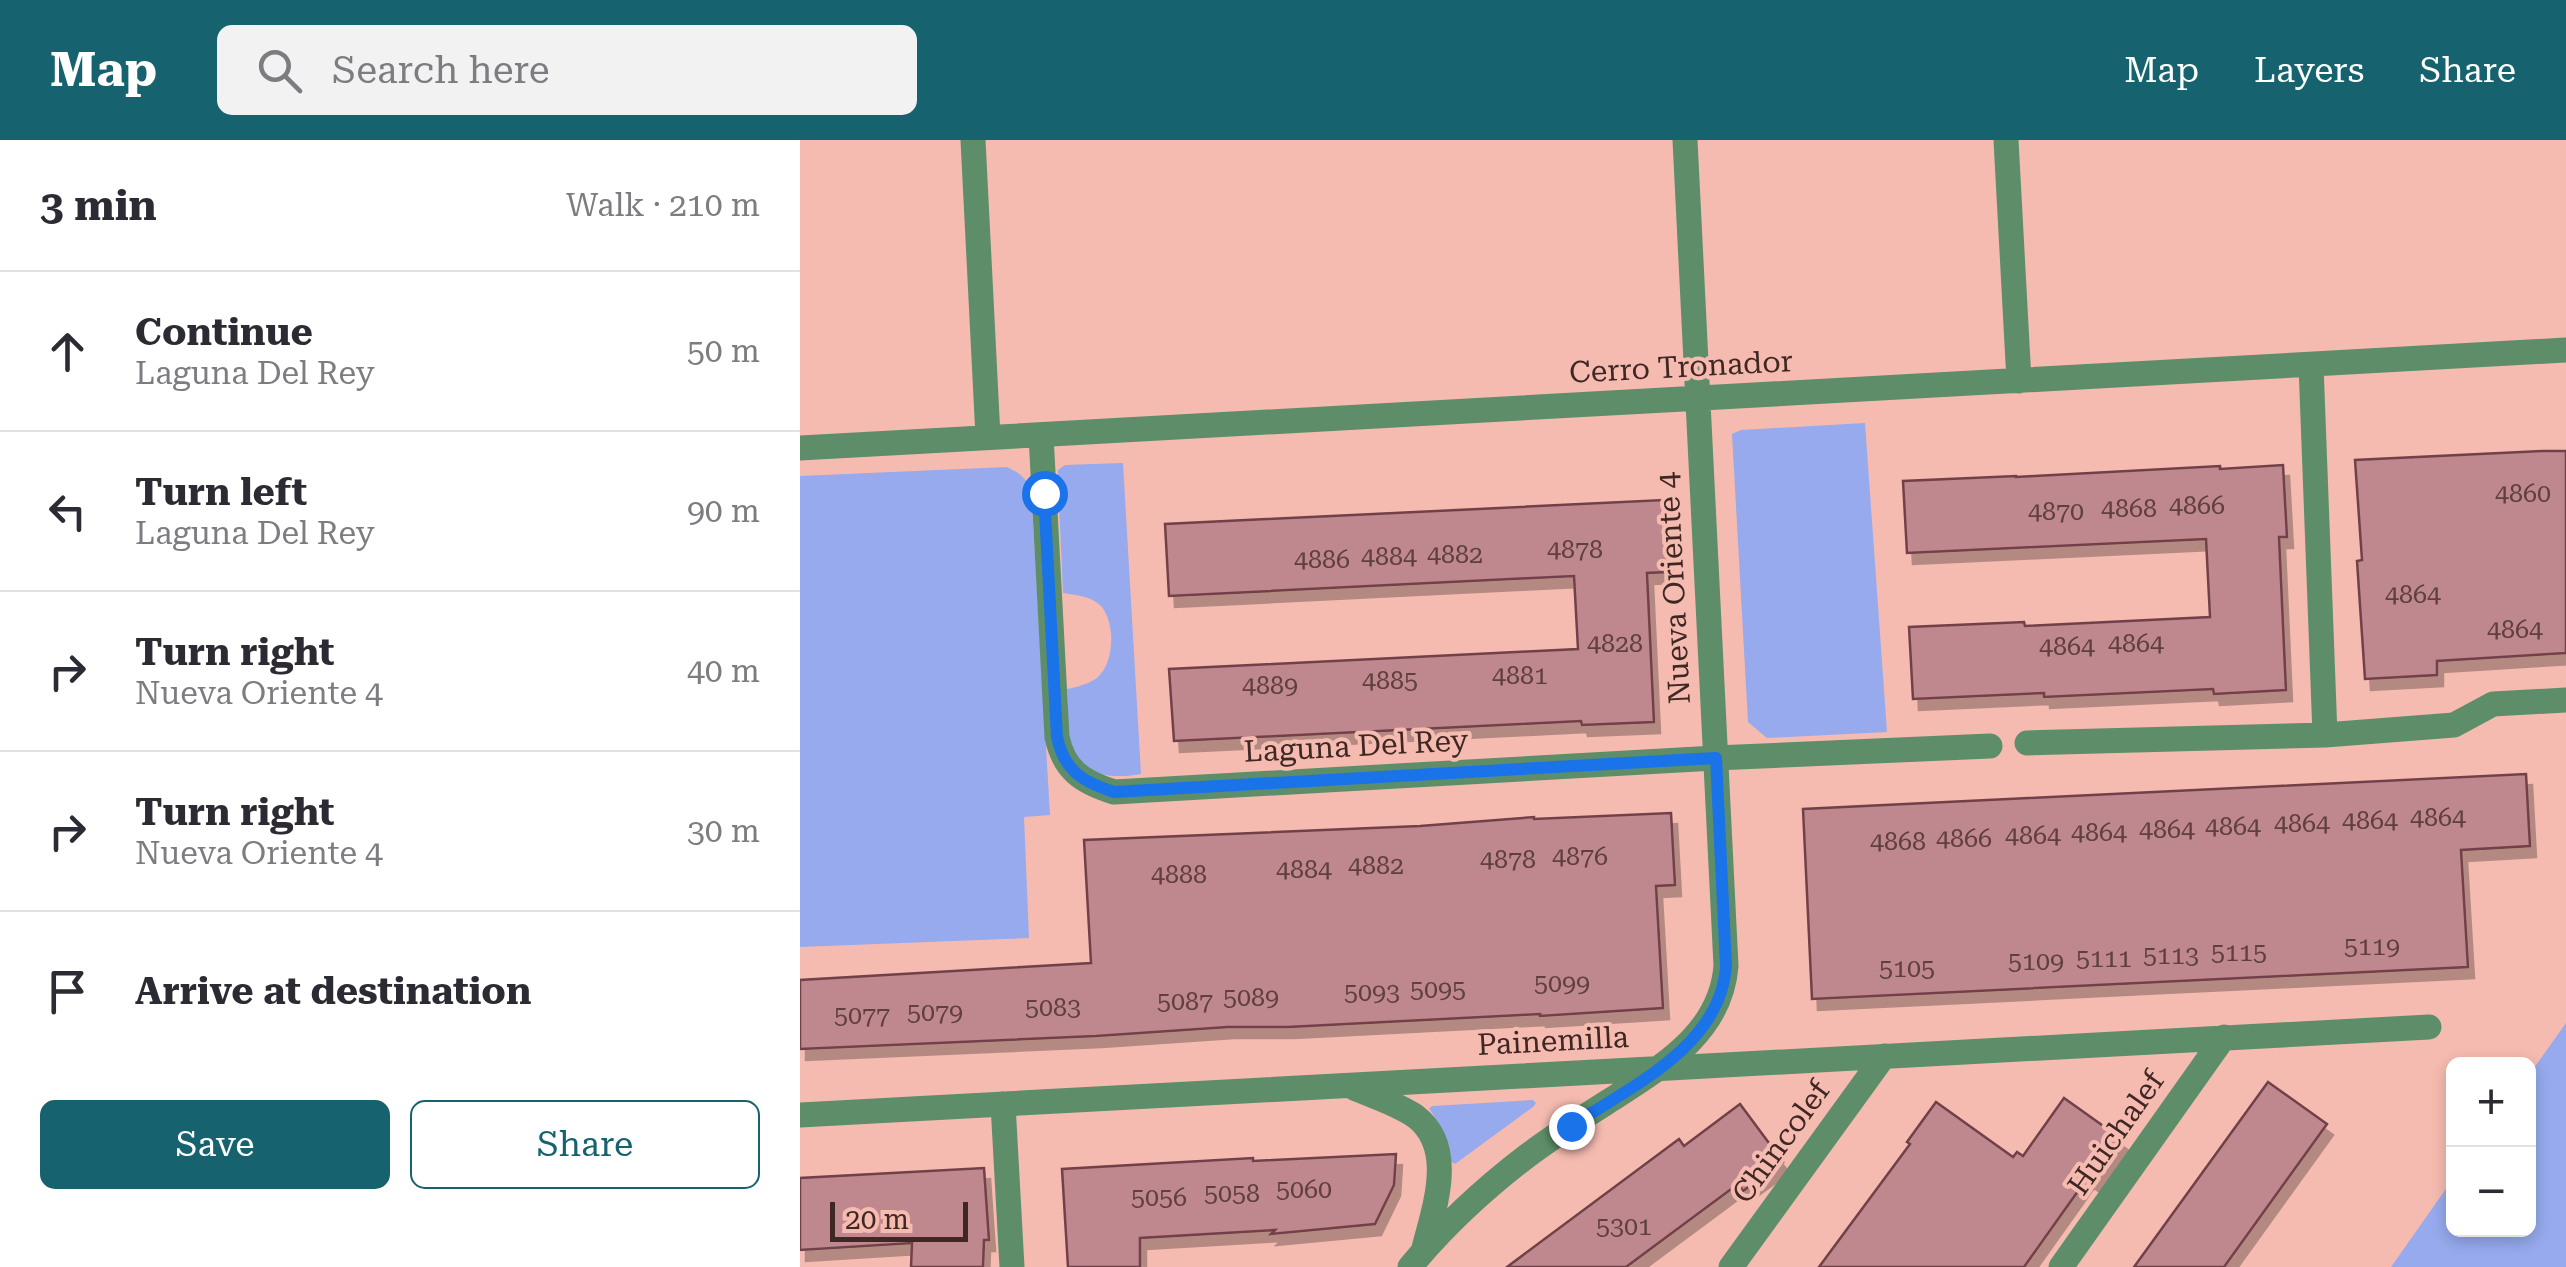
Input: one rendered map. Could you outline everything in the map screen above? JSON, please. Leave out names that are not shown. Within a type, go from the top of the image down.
[{"type":"street","points":[[973,140],[988,437]]},
{"type":"street","name":"Nueva Oriente 4","points":[[1416,1260],[1479,1196],[1526,1157],[1680,1052],[1710,1018],[1724,985],[1685,140]]},
{"type":"street","points":[[2006,140],[2019,381]]},
{"type":"street","name":"Cerro Tronador","points":[[800,448],[2566,350]]},
{"type":"street","points":[[2311,365],[2325,735]]},
{"type":"street","name":"Laguna Del Rey","points":[[1041,435],[1060,754],[1089,783],[1114,792],[1990,746]]},
{"type":"street","points":[[2027,743],[2325,735],[2454,726],[2492,704],[2566,700]]},
{"type":"street","name":"Painemilla","points":[[800,1115],[2429,1026]]},
{"type":"street","name":"Huichalef","points":[[2061,1267],[2224,1037]]},
{"type":"street","name":"Chincolef","points":[[1731,1267],[1884,1056]]},
{"type":"street","name":"Nueva Oriente 4","points":[[1347,1086],[1386,1100],[1414,1116],[1434,1144],[1440,1174],[1416,1260]]},
{"type":"street","points":[[1004,1104],[1012,1267]]},
{"type":"shaded area","points":[[1865,423],[1887,732],[1767,738],[1748,722],[1732,434],[1741,430]]},
{"type":"shaded area","points":[[1123,463],[1141,774],[1120,776],[1100,774],[1082,765],[1069,740],[1067,689],[1090,682],[1103,671],[1110,653],[1111,631],[1100,605],[1063,593],[1058,470],[1065,465]]},
{"type":"shaded area","points":[[1007,467],[1031,489],[1050,815],[1024,817],[1029,938],[800,947],[800,476]]},
{"type":"shaded area","points":[[2566,1023],[2566,1267],[2391,1267],[2446,1189],[2446,1237],[2536,1237],[2536,1065]]},
{"type":"shaded area","points":[[1533,1100],[1533,1107],[1455,1164],[1450,1161],[1439,1124],[1429,1108],[1433,1106]]},
{"type":"building","points":[[2566,451],[2566,653],[2437,661],[2437,675],[2365,679],[2355,460]]},
{"type":"building","points":[[2283,465],[2287,537],[2279,537],[2286,690],[1913,699],[1909,627],[2210,617],[2206,539],[1907,553],[1903,481]]},
{"type":"building","points":[[1664,500],[1668,572],[1647,573],[1654,722],[1582,725],[1581,721],[1174,741],[1169,669],[1578,649],[1574,576],[1169,596],[1165,524]]},
{"type":"building","points":[[2526,774],[2530,846],[2461,850],[2468,967],[1812,999],[1803,809]]},
{"type":"building","points":[[1671,813],[1675,885],[1656,886],[1663,1008],[800,1049],[800,980],[1091,963],[1084,840]]},
{"type":"building","points":[[2268,1082],[2327,1124],[2224,1267],[2134,1267]]},
{"type":"building","points":[[2064,1098],[2123,1140],[2094,1181],[2088,1177],[2024,1267],[1819,1267],[1910,1144],[1907,1142],[1936,1102],[2013,1157],[2017,1152],[2023,1156]]},
{"type":"building","points":[[1740,1104],[1783,1162],[1743,1191],[1738,1184],[1626,1267],[1507,1267],[1679,1139],[1684,1146]]},
{"type":"building","points":[[1396,1154],[1394,1185],[1375,1224],[1271,1234],[1275,1230],[1140,1238],[1140,1267],[1068,1267],[1062,1169]]},
{"type":"building","points":[[984,1168],[989,1240],[984,1240],[983,1267],[911,1267],[912,1243],[800,1250],[800,1178]]},
{"type":"route","points":[[1044,493],[1060,754],[1078,775],[1099,788],[1114,792],[1716,758],[1724,985],[1710,1018],[1680,1052],[1571,1126]]}]
